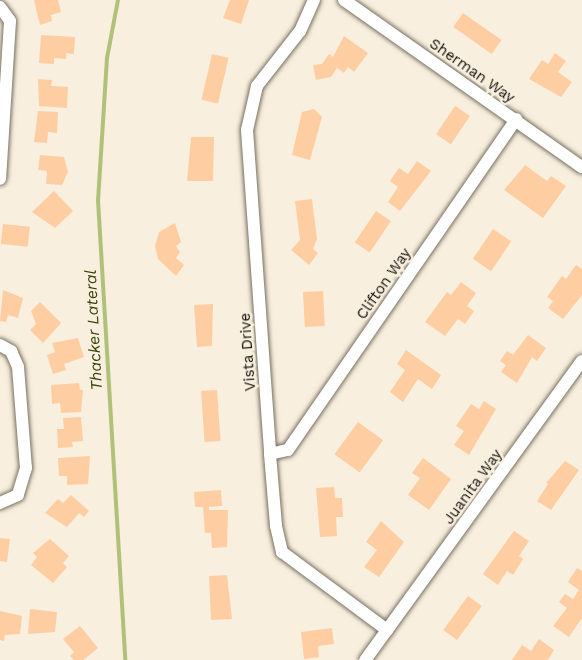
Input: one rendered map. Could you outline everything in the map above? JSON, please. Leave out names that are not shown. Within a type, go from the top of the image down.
[{"type":"street","name":"Vista Drive","points":[[314,0],[300,31],[257,86],[247,130],[276,526],[282,552],[387,630]]},
{"type":"street","name":"Sherman Way","points":[[344,0],[582,167]]},
{"type":"street","points":[[0,7],[10,21],[1,179]]},
{"type":"street","name":"Clifton Way","points":[[270,454],[288,450],[516,119]]},
{"type":"street","points":[[0,345],[11,351],[18,367],[26,468],[18,495],[0,503]]},
{"type":"street","name":"Juanita Way","points":[[387,630],[582,361]]},
{"type":"street","points":[[365,660],[387,630]]},
{"type":"building","points":[[34,0],[58,0],[61,12],[51,15],[52,21],[40,25]]},
{"type":"building","points":[[230,0],[249,0],[241,24],[223,18]]},
{"type":"building","points":[[463,13],[502,40],[492,54],[453,27]]},
{"type":"building","points":[[41,35],[75,37],[74,54],[66,53],[66,59],[54,58],[54,64],[39,63]]},
{"type":"building","points":[[344,36],[368,53],[354,72],[348,67],[344,73],[337,68],[331,77],[316,80],[313,65],[322,64],[329,54],[333,57]]},
{"type":"building","points":[[555,53],[566,61],[558,72],[572,82],[561,97],[529,79],[542,60],[548,64]]},
{"type":"building","points":[[212,54],[229,58],[218,104],[201,100]]},
{"type":"building","points":[[38,79],[52,80],[51,86],[68,87],[67,108],[39,106]]},
{"type":"building","points":[[455,106],[470,116],[451,144],[436,134]]},
{"type":"building","points":[[314,109],[322,117],[310,160],[292,155],[302,112]]},
{"type":"building","points":[[38,111],[58,112],[57,133],[48,132],[47,143],[34,142]]},
{"type":"building","points":[[191,137],[214,137],[213,181],[187,181]]},
{"type":"building","points":[[40,155],[64,157],[68,172],[62,185],[46,184],[47,171],[38,170]]},
{"type":"building","points":[[417,161],[431,171],[400,211],[388,202],[398,187],[390,181],[399,168],[408,174]]},
{"type":"building","points":[[525,165],[547,181],[551,176],[566,186],[543,218],[504,190]]},
{"type":"building","points":[[54,191],[73,211],[55,228],[32,212]]},
{"type":"building","points":[[312,199],[317,239],[313,249],[318,253],[309,265],[291,250],[300,240],[295,201]]},
{"type":"building","points":[[376,211],[391,221],[370,253],[355,243]]},
{"type":"building","points":[[175,223],[181,242],[176,246],[180,252],[176,258],[184,265],[176,276],[158,259],[155,246],[159,232]]},
{"type":"building","points":[[3,224],[30,227],[28,247],[1,244]]},
{"type":"building","points":[[493,229],[511,241],[491,271],[473,259]]},
{"type":"building","points":[[576,265],[582,269],[582,295],[563,319],[548,308],[553,301],[547,297],[562,276],[566,279]]},
{"type":"building","points":[[461,282],[476,293],[467,306],[474,311],[465,324],[458,319],[445,336],[425,322],[447,292],[451,295]]},
{"type":"building","points":[[3,290],[23,298],[18,318],[8,315],[6,322],[0,321]]},
{"type":"building","points":[[323,291],[325,326],[305,327],[303,292]]},
{"type":"building","points":[[40,302],[61,323],[43,343],[30,330],[36,324],[31,311]]},
{"type":"building","points":[[213,304],[212,346],[197,347],[194,305]]},
{"type":"building","points":[[528,335],[546,348],[537,361],[532,357],[517,383],[501,372],[506,365],[500,361],[507,351],[513,355]]},
{"type":"building","points":[[78,338],[84,357],[64,364],[66,370],[53,374],[47,355],[55,352],[52,343]]},
{"type":"building","points":[[406,350],[441,375],[432,389],[418,379],[403,402],[390,392],[405,370],[397,364]]},
{"type":"building","points":[[79,383],[80,390],[83,390],[81,412],[61,413],[60,403],[52,404],[51,385]]},
{"type":"building","points":[[217,390],[221,441],[205,442],[201,391]]},
{"type":"building","points":[[484,401],[496,409],[469,455],[454,445],[464,431],[456,426],[471,404],[479,409]]},
{"type":"building","points":[[81,417],[83,441],[72,442],[73,447],[58,448],[57,429],[64,429],[63,418]]},
{"type":"building","points":[[358,422],[383,440],[360,473],[334,454]]},
{"type":"building","points":[[90,456],[88,484],[67,485],[67,476],[59,476],[58,458]]},
{"type":"building","points":[[423,458],[451,479],[429,510],[408,495],[420,478],[412,473]]},
{"type":"building","points":[[565,461],[579,470],[551,510],[537,501],[548,484],[546,483]]},
{"type":"building","points":[[334,487],[335,498],[342,498],[343,517],[336,517],[337,536],[320,537],[316,488]]},
{"type":"building","points":[[221,490],[222,506],[209,507],[209,510],[228,510],[227,547],[212,548],[211,533],[205,533],[203,507],[195,507],[194,492]]},
{"type":"building","points":[[71,495],[89,511],[84,517],[79,513],[67,527],[45,513],[58,499],[63,503]]},
{"type":"building","points":[[381,521],[404,542],[379,577],[364,567],[377,550],[366,542]]},
{"type":"building","points":[[514,531],[529,541],[519,556],[523,559],[513,575],[507,571],[498,585],[483,574]]},
{"type":"building","points":[[0,538],[10,539],[7,562],[0,561]]},
{"type":"building","points":[[50,539],[69,556],[63,563],[67,567],[53,583],[31,565],[37,557],[33,553]]},
{"type":"building","points":[[577,568],[582,571],[582,618],[569,637],[553,626],[567,608],[559,602],[565,594],[573,599],[579,590],[568,582]]},
{"type":"building","points":[[227,575],[232,619],[211,620],[209,576]]},
{"type":"building","points":[[468,596],[482,606],[457,640],[443,630]]},
{"type":"building","points":[[30,609],[57,612],[55,632],[28,634]]},
{"type":"building","points":[[0,611],[22,616],[20,634],[5,635],[4,641],[0,640]]},
{"type":"building","points":[[80,626],[98,648],[83,660],[74,660],[70,656],[74,652],[63,639]]},
{"type":"building","points":[[332,628],[334,644],[318,646],[319,657],[304,659],[301,632]]},
{"type":"building","points":[[539,639],[554,650],[548,660],[512,660],[522,645],[531,651]]},
{"type":"waterway","name":"Thacker Lateral","points":[[118,0],[107,58],[98,200],[125,660]]}]
